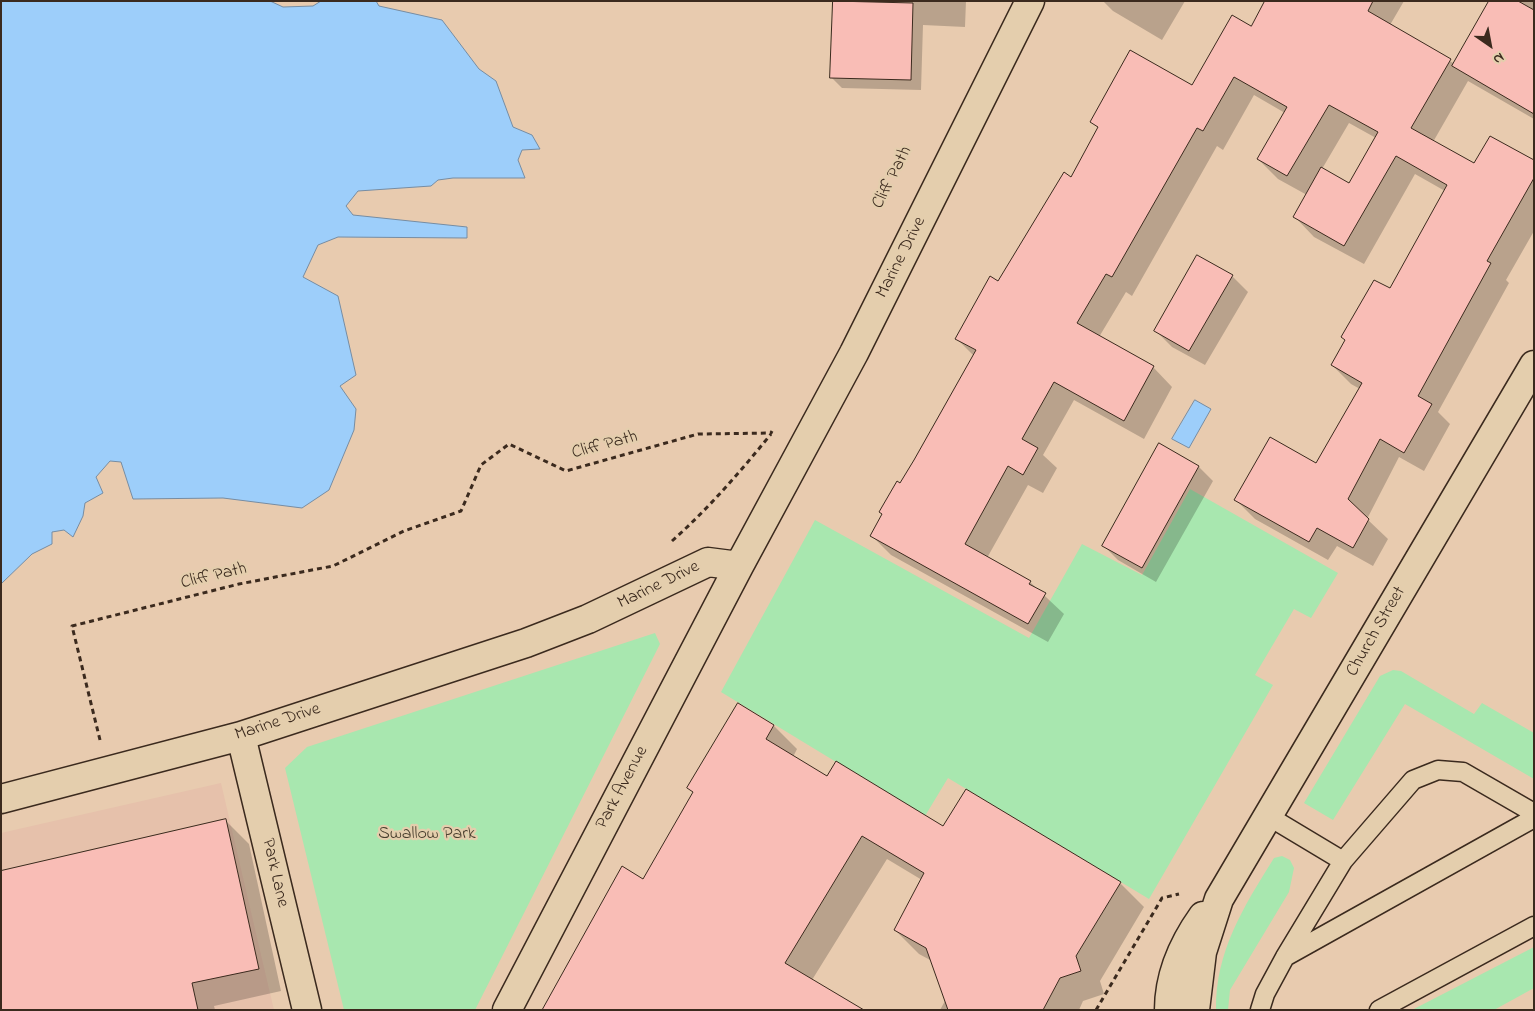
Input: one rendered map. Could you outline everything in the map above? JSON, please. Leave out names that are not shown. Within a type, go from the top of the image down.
[{"type":"street","name":"Marine Drive","points":[[1,799],[241,736],[526,643],[588,619],[708,562],[739,566],[854,353],[1030,1]]},
{"type":"street","name":"Church Street","points":[[1169,1010],[1173,976],[1180,954],[1203,916],[1219,899],[1534,365]]},
{"type":"street","name":"Park Avenue","points":[[507,1010],[739,566]]},
{"type":"street","name":"Park Lane","points":[[241,736],[306,1010]]},
{"type":"street","name":"Church Street","points":[[1195,1010],[1202,952],[1219,899]]},
{"type":"lane","points":[[1260,1010],[1265,994],[1285,957],[1343,861],[1413,780],[1438,770],[1463,772],[1534,813]]},
{"type":"lane","points":[[1268,816],[1343,861]]},
{"type":"lane","points":[[1285,957],[1534,818]]},
{"type":"lane","points":[[1379,1010],[1534,926]]},
{"type":"path","points":[[664,547],[698,518],[728,486],[776,425]]},
{"type":"path","name":"Cliff Path","points":[[100,742],[72,626],[239,584],[334,566],[404,531],[461,511],[481,466],[510,444],[566,471],[698,434],[771,433]]},
{"type":"path","points":[[1096,1010],[1162,898],[1181,894]]},
{"type":"shaded area","points":[[221,783],[274,1010],[1,1010],[1,833]]},
{"type":"green space","points":[[1190,489],[1338,573],[1311,618],[1294,609],[1255,675],[1273,685],[1149,899],[948,778],[925,816],[721,692],[815,520],[1029,638],[1082,544],[1142,575]]},
{"type":"green space","name":"Swallow Park","points":[[655,633],[660,644],[475,1010],[344,1010],[285,768],[307,747]]},
{"type":"green space","points":[[1393,670],[1401,671],[1474,714],[1482,703],[1534,733],[1534,779],[1405,704],[1333,820],[1304,803],[1380,676]]},
{"type":"green space","points":[[1282,856],[1290,860],[1294,868],[1289,892],[1230,990],[1228,1010],[1216,1010],[1220,969],[1233,930],[1274,858]]},
{"type":"green space","points":[[1534,947],[1534,988],[1494,1010],[1412,1010]]},
{"type":"water","points":[[1,1],[270,1],[283,7],[313,6],[321,1],[376,1],[379,6],[442,20],[479,69],[496,81],[513,127],[532,135],[540,149],[522,150],[518,160],[525,178],[453,178],[438,180],[431,186],[358,191],[346,206],[353,215],[467,227],[467,238],[338,237],[318,245],[303,277],[338,296],[356,375],[340,386],[356,409],[354,430],[329,490],[302,508],[223,498],[133,499],[121,462],[110,461],[96,477],[103,493],[85,503],[83,516],[73,537],[64,530],[52,532],[52,544],[32,554],[1,584]]},
{"type":"water","points":[[1195,400],[1211,409],[1189,448],[1172,439]]},
{"type":"building","points":[[833,1],[913,3],[911,80],[830,78]]},
{"type":"building","points":[[1265,1],[1373,1],[1368,11],[1451,59],[1411,128],[1474,163],[1490,136],[1534,160],[1534,178],[1487,261],[1491,263],[1418,396],[1432,404],[1404,453],[1380,439],[1348,499],[1369,519],[1353,548],[1317,528],[1309,542],[1234,500],[1270,437],[1316,463],[1362,383],[1331,365],[1345,340],[1341,337],[1374,280],[1390,288],[1447,185],[1396,156],[1344,246],[1293,217],[1321,167],[1349,183],[1378,132],[1329,105],[1287,176],[1257,159],[1287,107],[1234,77],[1203,131],[1197,128],[1112,277],[1106,274],[1077,323],[1154,366],[1124,421],[1054,382],[1022,439],[1038,448],[1023,475],[1008,466],[965,544],[1031,581],[1029,584],[1046,593],[1028,624],[870,536],[882,514],[879,512],[897,481],[900,483],[914,460],[976,350],[955,339],[990,276],[998,281],[1064,172],[1071,177],[1098,127],[1090,122],[1130,50],[1192,85],[1232,15],[1251,26]]},
{"type":"building","points":[[1489,1],[1518,1],[1534,10],[1534,114],[1452,66]]},
{"type":"building","points":[[1197,255],[1233,275],[1189,351],[1154,331]]},
{"type":"building","points":[[1159,443],[1199,466],[1142,568],[1102,546]]},
{"type":"building","points":[[738,703],[774,725],[766,739],[827,776],[836,761],[943,826],[966,789],[1121,882],[1076,956],[1081,971],[1060,978],[1043,1010],[948,1010],[926,948],[894,930],[924,873],[862,836],[785,963],[864,1010],[542,1010],[622,866],[643,879],[693,792],[687,788]]},
{"type":"building","points":[[226,819],[259,969],[192,983],[198,1010],[1,1010],[1,871]]}]
